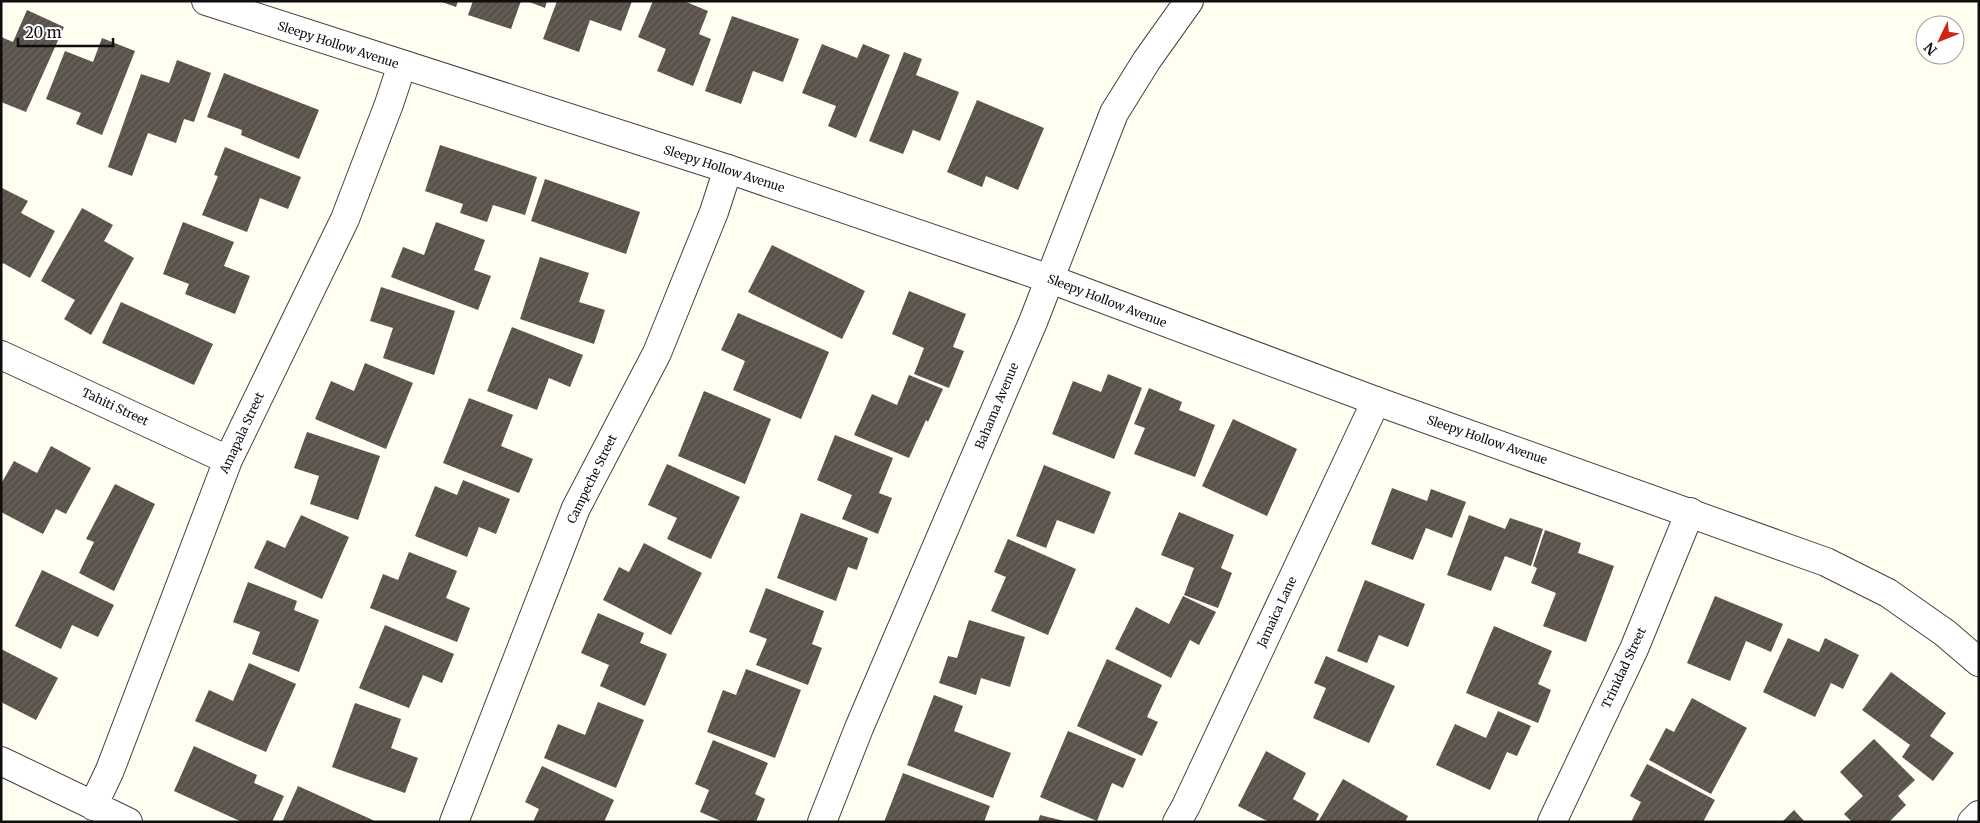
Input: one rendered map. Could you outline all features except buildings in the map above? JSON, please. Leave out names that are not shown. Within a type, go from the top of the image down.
[{"type":"street","name":"Sleepy Hollow Avenue","points":[[206,1],[728,169],[1050,279],[1376,401],[1826,562],[1888,593],[1945,633],[1979,662]]},
{"type":"street","name":"Bahama Avenue","points":[[822,822],[859,728],[1050,279],[1114,113],[1147,60],[1189,1]]},
{"type":"street","name":"Amapala Street","points":[[94,806],[110,770],[228,460],[345,219],[390,104],[402,65]]},
{"type":"street","name":"Campeche Street","points":[[454,822],[576,508],[657,353],[714,212],[728,169]]},
{"type":"street","name":"Tahiti Street","points":[[1,355],[228,460]]},
{"type":"street","name":"Jamaica Lane","points":[[1177,822],[1376,401]]},
{"type":"street","name":"Trinidad Street","points":[[1552,822],[1634,649],[1690,512]]},
{"type":"street","points":[[1,761],[128,822]]},
{"type":"street","points":[[1972,822],[1979,815]]}]
